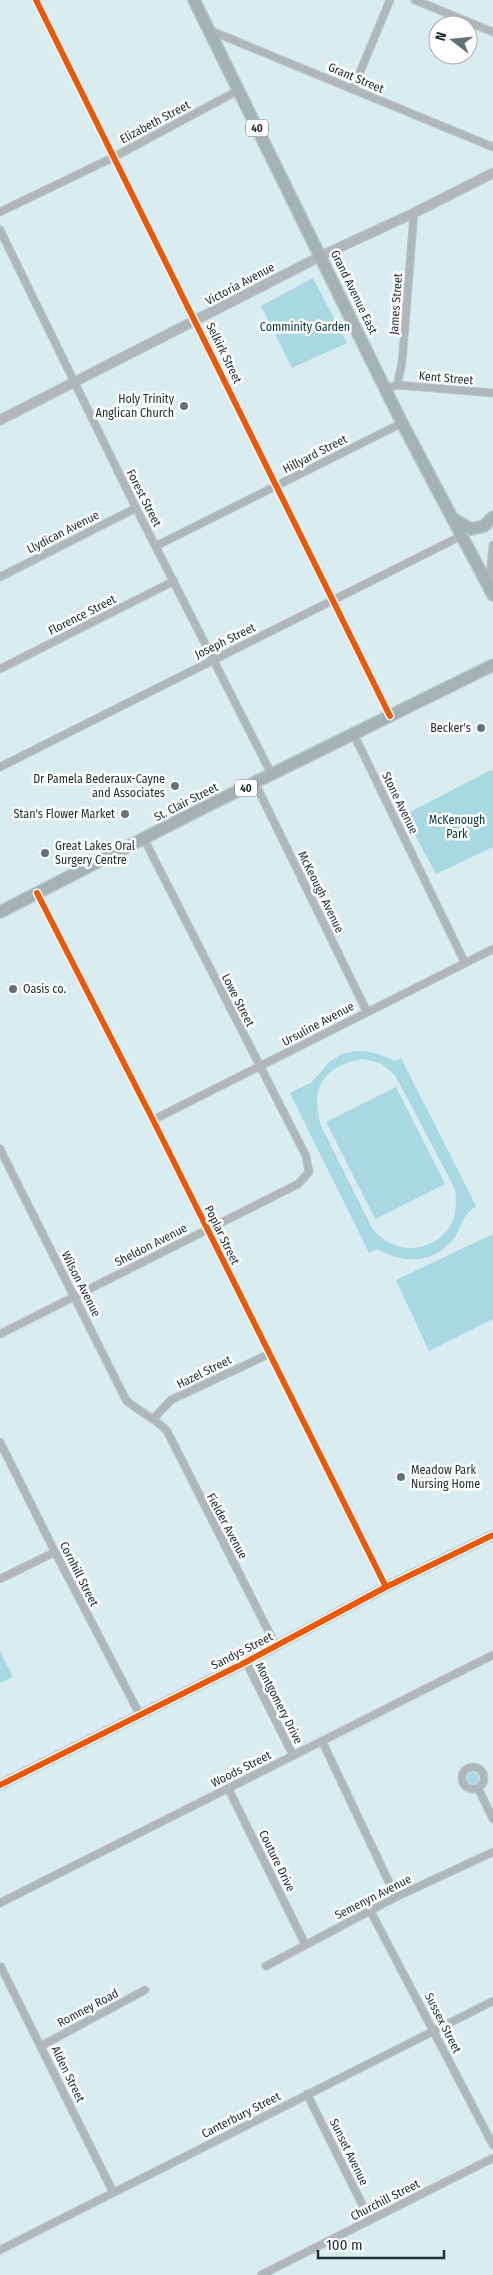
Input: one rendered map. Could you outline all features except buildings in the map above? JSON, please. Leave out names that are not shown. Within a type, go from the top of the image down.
[{"type":"main road","name":"Grand Avenue East","points":[[194,0],[402,422],[451,518],[491,590]]},
{"type":"main road","points":[[451,518],[472,529],[484,526],[493,517]]},
{"type":"main road","name":"St. Clair Street","points":[[0,912],[203,808],[493,665]]},
{"type":"street","name":"Selkirk Street","points":[[36,0],[390,716]]},
{"type":"street","points":[[353,89],[390,0]]},
{"type":"street","points":[[415,0],[493,32]]},
{"type":"street","name":"Grant Street","points":[[209,30],[493,147]]},
{"type":"street","name":"Elizabeth Street","points":[[0,212],[114,157],[238,90]]},
{"type":"street","name":"Victoria Avenue","points":[[0,420],[320,256],[414,213],[493,172]]},
{"type":"street","name":"James Street","points":[[398,385],[402,363],[414,213]]},
{"type":"street","name":"Forest Street","points":[[0,230],[136,508],[272,774]]},
{"type":"street","points":[[386,389],[398,385]]},
{"type":"street","name":"Kent Street","points":[[398,385],[493,393]]},
{"type":"street","name":"Hillyard Street","points":[[156,546],[277,487],[402,422]]},
{"type":"street","name":"Llydican Avenue","points":[[0,577],[136,508]]},
{"type":"street","name":"Joseph Street","points":[[0,767],[461,536]]},
{"type":"street","points":[[491,590],[493,545]]},
{"type":"street","name":"Florence Street","points":[[0,669],[174,582]]},
{"type":"street","name":"Stone Avenue","points":[[354,735],[465,962]]},
{"type":"street","name":"McKeough Avenue","points":[[255,783],[367,1012]]},
{"type":"street","name":"Lowe Street","points":[[144,839],[306,1156],[309,1172]]},
{"type":"street","name":"Poplar Street","points":[[37,893],[154,1120],[386,1587]]},
{"type":"street","name":"Ursuline Avenue","points":[[154,1120],[493,949]]},
{"type":"street","name":"Wilson Avenue","points":[[0,1149],[126,1400],[136,1409],[154,1418]]},
{"type":"street","name":"Sheldon Avenue","points":[[0,1334],[298,1184],[309,1172]]},
{"type":"street","name":"Hazel Street","points":[[154,1418],[170,1400],[269,1354]]},
{"type":"street","name":"Fielder Avenue","points":[[154,1418],[167,1431],[276,1646]]},
{"type":"street","name":"Cornhill Street","points":[[0,1442],[140,1715]]},
{"type":"street","name":"Sandys Street","points":[[0,1785],[246,1662],[386,1587],[493,1535]]},
{"type":"street","points":[[0,1579],[55,1552]]},
{"type":"street","name":"Woods Street","points":[[0,1903],[493,1655]]},
{"type":"street","name":"Montgomery Drive","points":[[246,1662],[293,1755]]},
{"type":"street","points":[[322,1741],[396,1897]]},
{"type":"street","name":"Couture Drive","points":[[228,1788],[305,1944]]},
{"type":"street","points":[[478,1788],[493,1819]]},
{"type":"street","name":"Semenyn Avenue","points":[[266,1966],[305,1944],[371,1912],[396,1897],[493,1852]]},
{"type":"street","name":"Sussex Street","points":[[371,1912],[435,2031],[493,2146]]},
{"type":"street","name":"Alden Street","points":[[0,1967],[113,2192]]},
{"type":"street","name":"Romney Road","points":[[41,2046],[145,1990]]},
{"type":"street","name":"Canterbury Street","points":[[0,2250],[493,2001]]},
{"type":"street","name":"Sunset Avenue","points":[[307,2094],[370,2220]]},
{"type":"street","name":"Churchill Street","points":[[261,2275],[493,2158]]},
{"type":"green space","name":"Comminity Garden","points":[[313,278],[347,343],[292,368],[261,306]]},
{"type":"green space","name":"McKenough Park","points":[[493,769],[493,847],[436,874],[404,815]]},
{"type":"green space","points":[[361,1051],[376,1053],[395,1061],[401,1058],[476,1206],[464,1218],[452,1241],[444,1249],[426,1258],[406,1259],[377,1249],[369,1253],[290,1093],[312,1082],[330,1061],[342,1054]],"holes":[[[362,1059],[380,1063],[395,1075],[455,1189],[455,1212],[449,1227],[444,1234],[430,1244],[414,1248],[393,1245],[383,1239],[372,1228],[321,1126],[318,1112],[317,1100],[319,1090],[329,1073],[349,1062]]]},
{"type":"green space","points":[[396,1087],[445,1184],[375,1219],[326,1122]]},
{"type":"green space","points":[[493,1234],[493,1319],[429,1351],[396,1280]]},
{"type":"green space","points":[[0,1651],[13,1677],[0,1683]]},
{"type":"green space","points":[[471,1772],[475,1772],[479,1778],[475,1784],[471,1784],[467,1780],[467,1776]]},
{"type":"cycle path","points":[[36,0],[390,716]]},
{"type":"cycle path","points":[[37,893],[153,1120],[386,1587]]},
{"type":"cycle path","points":[[0,1785],[246,1662],[386,1587],[493,1535]]},
{"type":"place","name":"Holy Trinity Anglican Church","points":[[184,406]]},
{"type":"place","name":"Becker's","points":[[481,728]]},
{"type":"place","name":"Dr Pamela Bederaux-Cayne and Associates","points":[[175,786]]},
{"type":"place","name":"Stan's Flower Market","points":[[125,814]]},
{"type":"place","name":"Great Lakes Oral Surgery Centre","points":[[45,853]]},
{"type":"place","name":"Oasis co.","points":[[13,989]]},
{"type":"place","name":"Meadow Park Nursing Home","points":[[401,1477]]}]
